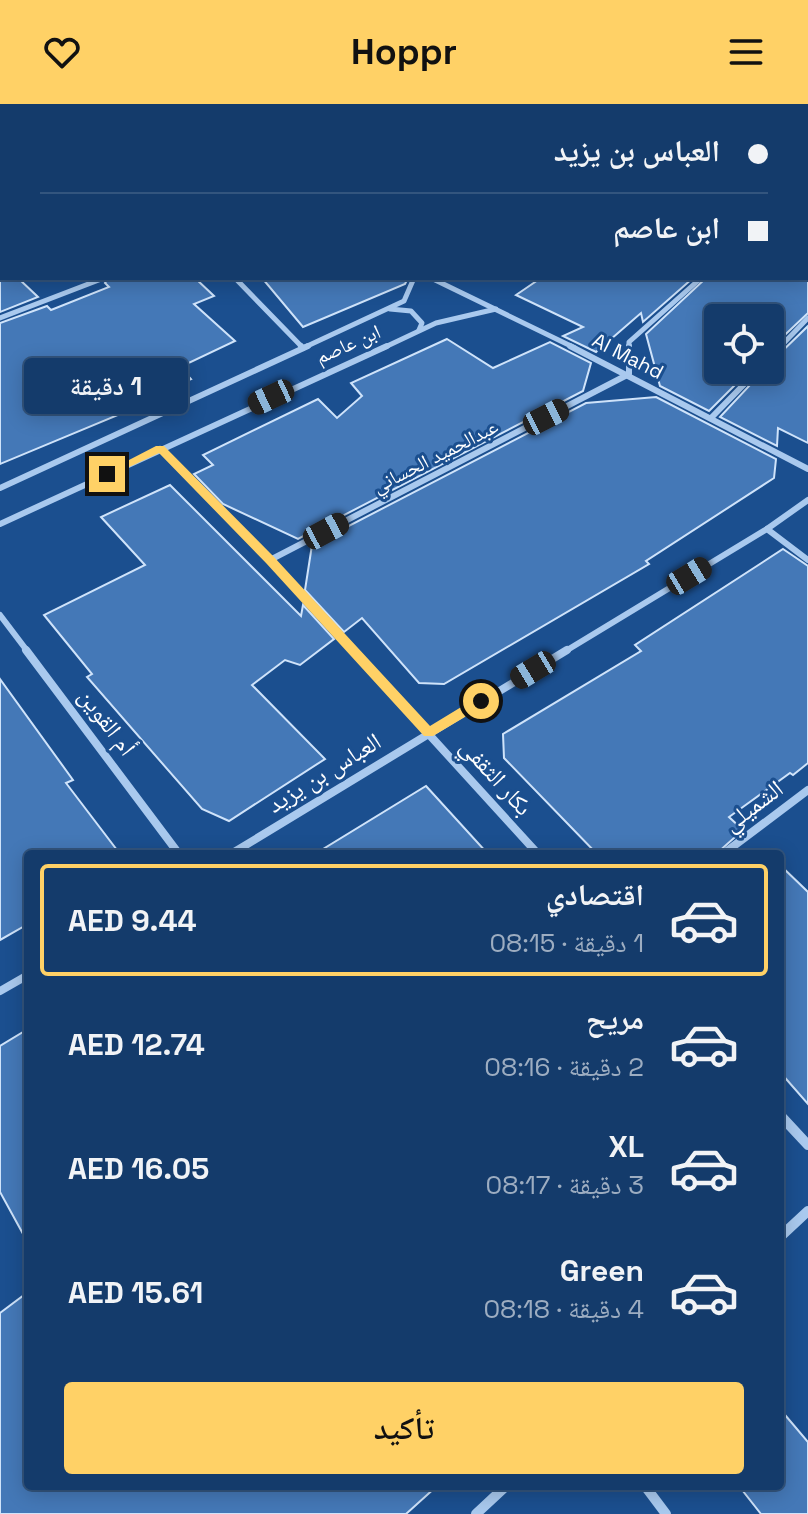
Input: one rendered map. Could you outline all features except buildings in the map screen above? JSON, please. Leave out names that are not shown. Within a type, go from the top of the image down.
[{"type":"street","points":[[0,318],[99,280]]},
{"type":"street","points":[[237,280],[303,348]]},
{"type":"street","name":"ابن عاصم","points":[[0,488],[404,301],[413,280]]},
{"type":"street","name":"Al Mahd","points":[[435,280],[629,374],[808,469]]},
{"type":"street","points":[[629,374],[629,342],[699,280]]},
{"type":"street","name":"ابن عاصم","points":[[0,524],[419,330],[496,309]]},
{"type":"street","points":[[385,310],[411,311],[422,323],[419,330]]},
{"type":"street","points":[[784,343],[808,318]]},
{"type":"street","name":"عبدالحميد الحساني","points":[[270,560],[629,374]]},
{"type":"street","points":[[712,417],[744,384]]},
{"type":"street","name":"بكار الثقفي","points":[[160,449],[270,560],[534,850]]},
{"type":"street","name":"العباس بن يزيد","points":[[238,850],[767,529],[808,500]]},
{"type":"street","points":[[767,529],[808,560]]},
{"type":"street","name":"أم القوين","points":[[0,615],[176,850]]},
{"type":"street","name":"الشميلي","points":[[728,850],[808,790]]},
{"type":"street","points":[[0,991],[24,977]]},
{"type":"street","points":[[784,1119],[808,1145]]},
{"type":"street","points":[[784,1233],[808,1211]]},
{"type":"street","points":[[476,1514],[502,1490]]},
{"type":"street","points":[[648,1490],[666,1514]]},
{"type":"route","points":[[107,474],[160,449],[270,560],[429,733],[481,701]]}]
